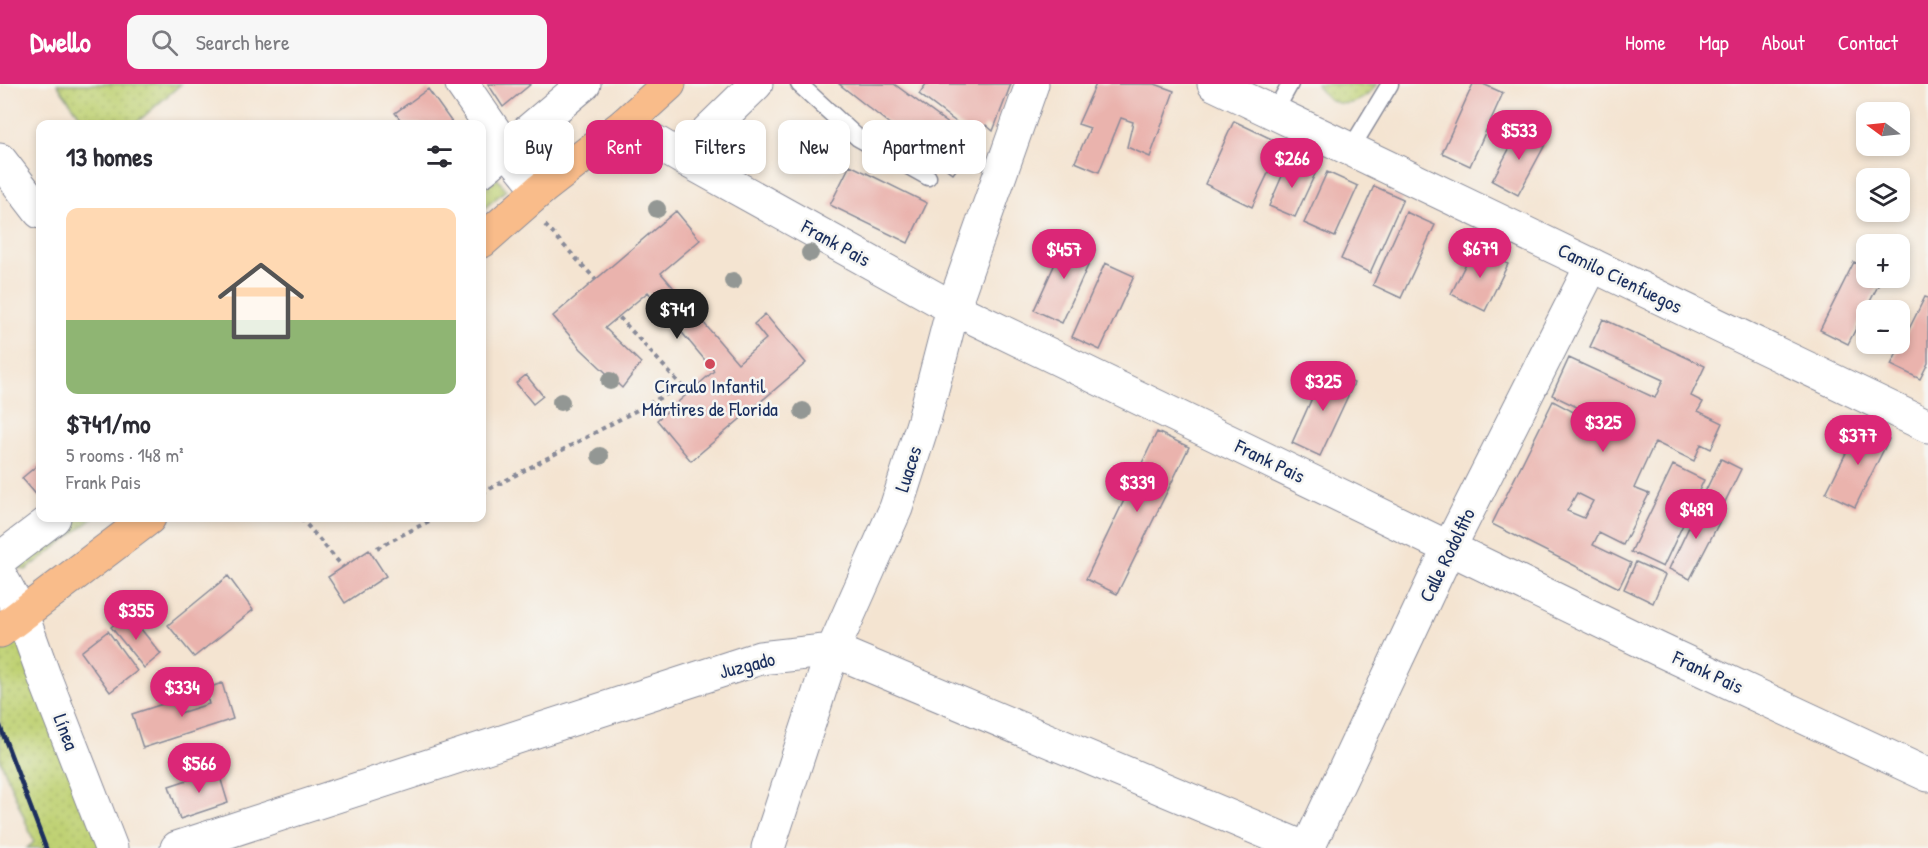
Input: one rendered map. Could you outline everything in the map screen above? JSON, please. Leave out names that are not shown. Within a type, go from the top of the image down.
[{"type":"highway","points":[[629,120],[658,87]]},
{"type":"highway","points":[[486,237],[532,197],[586,155]]},
{"type":"highway","points":[[11,623],[144,522]]},
{"type":"street","points":[[462,84],[504,145]]},
{"type":"street","points":[[540,120],[584,84]]},
{"type":"street","points":[[719,120],[756,84]]},
{"type":"street","name":"Luaces","points":[[768,848],[833,650],[896,508],[924,420],[953,308],[1032,84]]},
{"type":"street","name":"Camilo Cienfuegos","points":[[1214,84],[1928,426]]},
{"type":"street","points":[[486,166],[504,150]]},
{"type":"street","points":[[0,160],[36,207]]},
{"type":"street","points":[[520,174],[532,197]]},
{"type":"street","name":"Frank Pais","points":[[712,174],[953,308],[1449,548],[1928,775]]},
{"type":"street","name":"Calle Rodolfito","points":[[1306,848],[1449,548],[1592,265]]},
{"type":"street","points":[[0,559],[49,522]]},
{"type":"street","name":"Línea","points":[[0,575],[11,623],[111,848]]},
{"type":"street","name":"Juzgado","points":[[177,848],[760,658],[833,650],[1306,848]]},
{"type":"lane","points":[[799,84],[858,138],[928,177]]},
{"type":"lane","points":[[1274,113],[1290,84]]},
{"type":"lane","points":[[1350,150],[1390,84]]},
{"type":"path","points":[[532,197],[596,280]]},
{"type":"path","points":[[486,491],[682,387],[619,317]]},
{"type":"path","points":[[304,522],[343,567]]},
{"type":"path","points":[[377,548],[427,522]]},
{"type":"green space","points":[[57,84],[181,84],[140,120],[83,120]]},
{"type":"green space","points":[[1317,84],[1377,84],[1363,98],[1347,104],[1330,99]]},
{"type":"green space","points":[[497,178],[506,190],[486,207],[486,187]]},
{"type":"green space","points":[[67,522],[89,522],[26,570],[19,569],[22,558]]},
{"type":"green space","points":[[0,577],[102,848],[27,848],[34,842],[0,759]]},
{"type":"building","points":[[488,84],[531,84],[503,107]]},
{"type":"building","points":[[839,84],[894,84],[943,120],[885,120]]},
{"type":"building","points":[[926,84],[1011,84],[993,131],[986,125],[986,120],[953,120],[919,94]]},
{"type":"building","points":[[1096,84],[1155,84],[1174,91],[1150,157],[1127,147],[1133,122],[1121,118],[1099,172],[1075,162],[1090,128],[1078,124]]},
{"type":"building","points":[[1473,84],[1483,84],[1503,93],[1470,166],[1442,153]]},
{"type":"building","points":[[428,89],[450,120],[401,120],[395,113]]},
{"type":"building","points":[[1234,121],[1282,144],[1252,207],[1205,184]]},
{"type":"building","points":[[1521,127],[1547,141],[1518,195],[1492,181]]},
{"type":"building","points":[[1289,160],[1316,172],[1295,217],[1269,206]]},
{"type":"building","points":[[850,165],[862,171],[862,174],[868,174],[927,203],[908,243],[830,205],[846,174],[850,174]]},
{"type":"building","points":[[1327,172],[1358,186],[1335,237],[1304,223]]},
{"type":"building","points":[[1374,186],[1403,199],[1370,273],[1341,259]]},
{"type":"building","points":[[676,211],[700,240],[661,273],[738,363],[766,339],[754,324],[765,314],[806,363],[691,461],[657,420],[714,371],[648,292],[605,328],[641,363],[622,388],[581,349],[553,316]]},
{"type":"building","points":[[1406,212],[1435,225],[1401,298],[1373,285]]},
{"type":"building","points":[[1067,237],[1095,250],[1062,323],[1034,310]]},
{"type":"building","points":[[1474,247],[1508,264],[1485,311],[1451,294]]},
{"type":"building","points":[[1854,262],[1856,263],[1856,288],[1877,288],[1871,300],[1856,300],[1856,328],[1848,344],[1820,330]]},
{"type":"building","points":[[1105,263],[1134,276],[1100,350],[1072,337]]},
{"type":"building","points":[[1925,297],[1928,298],[1928,363],[1920,379],[1891,365],[1896,354],[1910,354],[1910,327]]},
{"type":"building","points":[[1603,319],[1705,366],[1691,396],[1703,402],[1698,411],[1723,423],[1711,449],[1701,444],[1694,461],[1655,442],[1634,488],[1649,494],[1623,545],[1599,533],[1593,545],[1631,563],[1619,588],[1492,524],[1553,401],[1579,415],[1581,409],[1552,395],[1569,358],[1655,398],[1663,380],[1590,347]],"holes":[[[1577,493],[1593,501],[1584,518],[1567,511]]]},
{"type":"building","points":[[1325,369],[1354,383],[1320,456],[1292,443]]},
{"type":"building","points":[[526,375],[543,396],[533,404],[516,383]]},
{"type":"building","points":[[1860,425],[1889,439],[1855,507],[1826,493]]},
{"type":"building","points":[[1157,432],[1189,447],[1117,594],[1086,579]]},
{"type":"building","points":[[1721,459],[1741,469],[1722,508],[1702,498]]},
{"type":"building","points":[[1673,465],[1704,480],[1663,567],[1631,552]]},
{"type":"building","points":[[36,466],[36,494],[22,478]]},
{"type":"building","points":[[1701,502],[1724,513],[1690,579],[1669,569]]},
{"type":"building","points":[[369,550],[386,576],[345,603],[328,577]]},
{"type":"building","points":[[1636,562],[1665,575],[1653,603],[1624,589]]},
{"type":"building","points":[[228,576],[253,610],[194,657],[168,625]]},
{"type":"building","points":[[128,613],[161,654],[144,668],[111,627]]},
{"type":"building","points":[[108,631],[137,671],[110,692],[81,652]]},
{"type":"building","points":[[222,683],[233,719],[143,748],[132,714],[175,700],[180,713],[209,704],[205,689]]},
{"type":"building","points":[[218,770],[228,803],[180,819],[169,786]]},
{"type":"railway","points":[[0,726],[46,848]]},
{"type":"place","name":"Círculo Infantil Mártires de Florida","points":[[710,364]]}]
